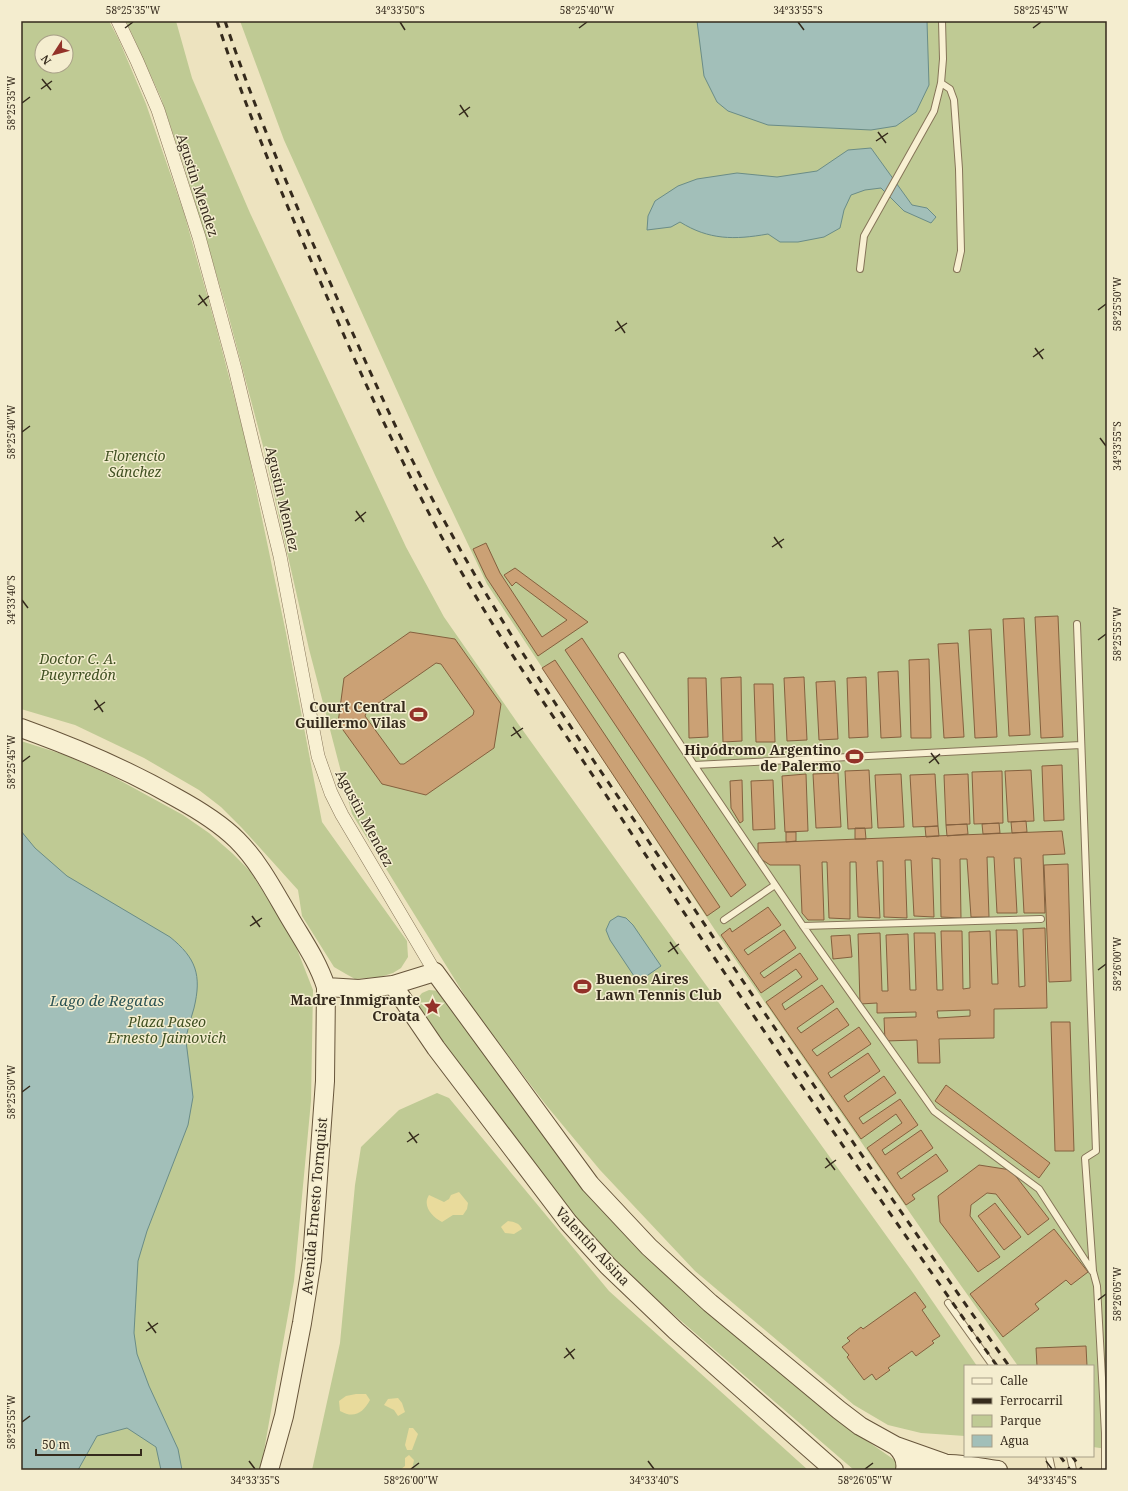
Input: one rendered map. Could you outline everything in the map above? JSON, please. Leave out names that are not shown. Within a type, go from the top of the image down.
[{"type":"main road","name":"Avenida Ernesto Tornquist","points":[[21,728],[73,747],[160,788],[192,806],[237,840],[260,867],[320,968],[326,987],[325,1081],[312,1260],[284,1416],[268,1470]]},
{"type":"main road","points":[[326,987],[359,989],[393,985],[435,972],[590,1184],[644,1242],[710,1303],[808,1386],[839,1410],[896,1446],[944,1463],[998,1470]]},
{"type":"main road","name":"Valentín Alsina","points":[[393,985],[436,1048],[568,1222],[608,1266],[676,1331],[834,1470]]},
{"type":"main road","points":[[896,1446],[904,1456],[906,1470]]},
{"type":"main road","points":[[918,1470],[931,1465],[944,1463]]},
{"type":"street","name":"Agustin Mendez","points":[[118,21],[137,60],[158,110],[199,238],[232,356],[280,556],[311,722],[324,774],[331,793],[342,815],[435,972]]},
{"type":"lane","points":[[860,269],[864,236],[934,111],[941,83],[943,59],[942,21]]},
{"type":"lane","points":[[941,83],[950,89],[954,100],[959,169],[961,251],[957,269]]},
{"type":"lane","points":[[1077,624],[1096,1151],[1085,1158],[1093,1271],[1097,1286],[1106,1434],[1105,1470]]},
{"type":"lane","points":[[622,656],[803,926],[934,1111],[1040,1190],[1093,1271]]},
{"type":"lane","points":[[694,765],[1081,745]]},
{"type":"lane","points":[[724,920],[776,885]]},
{"type":"lane","points":[[803,926],[1040,919]]},
{"type":"lane","points":[[948,1303],[992,1365]]},
{"type":"lane","points":[[1049,1457],[1052,1470]]},
{"type":"lane","points":[[1070,1457],[1073,1470]]},
{"type":"green space","name":"Florencio Sánchez","points":[[21,21],[109,21],[119,40],[146,104],[184,213],[246,442],[286,633],[322,822],[407,941],[408,957],[401,968],[393,973],[380,977],[355,979],[334,967],[302,916],[298,890],[221,807],[199,790],[144,758],[75,725],[21,709]]},
{"type":"green space","name":"Buenos Aires Lawn Tennis Club","points":[[126,21],[176,21],[192,78],[250,213],[406,547],[444,617],[519,725],[911,1270],[976,1365],[964,1365],[964,1436],[921,1433],[888,1425],[854,1405],[695,1271],[600,1170],[546,1105],[475,1012],[352,814],[309,649],[263,446],[227,310],[185,169],[161,98]]},
{"type":"green space","name":"Hipódromo Argentino de Palermo","points":[[240,21],[1107,21],[1107,1449],[1094,1447],[1094,1365],[1017,1365],[935,1249],[715,930],[487,584],[435,475],[284,140]]},
{"type":"green space","name":"Plaza Paseo Ernesto Jaimovich","points":[[21,741],[65,755],[110,775],[183,815],[209,833],[250,871],[293,939],[313,990],[311,1101],[294,1281],[262,1462],[259,1470],[21,1470]]},
{"type":"green space","points":[[429,990],[440,991],[577,1177],[787,1376],[834,1418],[896,1461],[897,1470],[854,1470],[673,1314],[623,1268],[569,1209],[420,1015],[417,1009],[416,1000],[422,993]]},
{"type":"green space","points":[[437,1093],[449,1098],[609,1291],[808,1470],[312,1470],[340,1343],[355,1185],[361,1147],[399,1110]]},
{"type":"sand","points":[[459,1192],[468,1203],[467,1209],[463,1215],[453,1215],[442,1222],[429,1211],[427,1207],[427,1199],[429,1195],[444,1202],[449,1199],[451,1195]]},
{"type":"sand","points":[[508,1221],[520,1225],[522,1229],[514,1234],[505,1233],[501,1227]]},
{"type":"sand","points":[[366,1394],[370,1400],[364,1408],[358,1413],[354,1414],[340,1411],[339,1401],[346,1396]]},
{"type":"sand","points":[[398,1398],[402,1403],[405,1412],[398,1416],[394,1410],[384,1405],[388,1399]]},
{"type":"sand","points":[[409,1428],[413,1428],[418,1434],[412,1450],[407,1450],[405,1445]]},
{"type":"sand","points":[[409,1455],[414,1460],[412,1470],[400,1470],[405,1466],[405,1458]]},
{"type":"water","points":[[697,21],[927,21],[929,85],[916,112],[896,126],[871,130],[768,125],[728,111],[717,102],[704,76]]},
{"type":"water","points":[[871,148],[912,205],[927,208],[936,217],[931,223],[904,211],[881,188],[865,190],[851,195],[844,210],[840,228],[824,237],[798,242],[780,242],[768,234],[733,238],[722,237],[701,232],[680,222],[671,227],[647,230],[648,216],[655,201],[678,186],[697,179],[737,173],[777,177],[817,171],[848,150]]},
{"type":"water","name":"Lago de Regatas","points":[[21,831],[35,848],[67,876],[170,937],[186,952],[195,968],[197,977],[196,996],[186,1041],[193,1097],[188,1125],[147,1231],[138,1261],[134,1333],[137,1354],[149,1386],[178,1449],[182,1470],[161,1470],[156,1447],[127,1428],[97,1436],[78,1470],[21,1470]]},
{"type":"water","points":[[618,916],[626,918],[633,925],[661,966],[638,982],[610,940],[606,930],[610,921]]},
{"type":"building","points":[[486,543],[500,573],[542,637],[567,620],[516,582],[512,586],[504,575],[515,568],[588,622],[538,656],[486,577],[473,549]]},
{"type":"building","points":[[1058,616],[1063,737],[1041,738],[1035,617]]},
{"type":"building","points":[[1024,618],[1030,735],[1009,736],[1003,619]]},
{"type":"building","points":[[991,629],[997,737],[975,738],[969,630]]},
{"type":"building","name":"Court Central Guillermo Vilas","points":[[410,632],[455,639],[501,704],[494,748],[426,795],[382,784],[338,723],[344,678]],"holes":[[[436,663],[441,664],[474,711],[473,715],[404,764],[400,764],[365,716],[367,711]]]},
{"type":"building","points":[[582,638],[746,885],[731,897],[565,650]]},
{"type":"building","points":[[958,643],[964,737],[944,738],[938,644]]},
{"type":"building","points":[[929,659],[931,738],[911,738],[909,660]]},
{"type":"building","points":[[555,660],[720,907],[707,916],[542,668]]},
{"type":"building","points":[[898,671],[901,737],[881,738],[878,672]]},
{"type":"building","points":[[741,677],[742,741],[723,742],[721,678]]},
{"type":"building","points":[[804,677],[807,740],[787,741],[784,678]]},
{"type":"building","points":[[866,677],[868,737],[849,738],[847,678]]},
{"type":"building","points":[[688,678],[706,678],[708,737],[689,738]]},
{"type":"building","points":[[835,681],[838,739],[819,740],[816,682]]},
{"type":"building","points":[[754,684],[773,684],[775,742],[756,742]]},
{"type":"building","points":[[1062,765],[1064,820],[1044,821],[1042,766]]},
{"type":"building","points":[[869,770],[872,828],[848,829],[845,771]]},
{"type":"building","points":[[1031,770],[1034,821],[1008,822],[1005,771]]},
{"type":"building","points":[[1002,771],[1003,823],[974,824],[972,772]]},
{"type":"building","points":[[838,773],[841,827],[816,828],[813,774]]},
{"type":"building","points":[[806,774],[808,831],[785,832],[782,776]]},
{"type":"building","points":[[901,774],[904,827],[878,828],[875,775]]},
{"type":"building","points":[[935,774],[938,826],[913,827],[910,775]]},
{"type":"building","points":[[968,774],[970,824],[946,825],[944,775]]},
{"type":"building","points":[[742,780],[743,821],[740,823],[731,808],[730,781]]},
{"type":"building","points":[[773,780],[775,829],[753,830],[751,781]]},
{"type":"building","points":[[1026,821],[1027,832],[1012,833],[1011,822]]},
{"type":"building","points":[[999,823],[1000,833],[983,834],[982,824]]},
{"type":"building","points":[[967,824],[968,834],[947,836],[946,825]]},
{"type":"building","points":[[938,826],[939,836],[926,837],[925,827]]},
{"type":"building","points":[[855,828],[865,828],[866,839],[855,839]]},
{"type":"building","points":[[1062,831],[1065,854],[1043,855],[1045,913],[1024,913],[1021,858],[1014,858],[1017,913],[997,913],[994,857],[987,857],[989,917],[971,917],[967,859],[960,859],[961,918],[941,917],[940,859],[932,858],[934,917],[914,916],[911,860],[905,860],[907,918],[884,917],[883,861],[877,861],[880,918],[858,917],[856,862],[850,862],[850,919],[829,918],[827,862],[822,862],[824,920],[808,920],[802,913],[800,865],[770,865],[758,857],[758,843]]},
{"type":"building","points":[[786,832],[796,832],[796,841],[786,842]]},
{"type":"building","points":[[1068,864],[1071,981],[1049,982],[1044,865]]},
{"type":"building","points":[[768,907],[781,925],[744,950],[748,955],[784,930],[796,948],[760,973],[764,978],[800,953],[818,979],[782,1004],[785,1010],[822,985],[834,1002],[797,1028],[801,1033],[837,1008],[849,1025],[812,1050],[817,1056],[859,1027],[871,1044],[828,1073],[831,1078],[868,1053],[880,1071],[844,1096],[848,1102],[884,1076],[896,1093],[859,1118],[863,1124],[900,1099],[918,1125],[882,1150],[885,1155],[921,1130],[933,1148],[897,1173],[901,1179],[936,1154],[948,1171],[912,1195],[915,1199],[906,1205],[867,1148],[902,1123],[896,1114],[861,1139],[766,1002],[802,977],[796,969],[761,993],[721,935],[730,928],[732,932]]},
{"type":"building","points":[[1045,928],[1047,1008],[994,1009],[994,1038],[939,1039],[940,1063],[918,1063],[917,1040],[885,1041],[884,1018],[916,1017],[916,1012],[877,1013],[877,1003],[860,1004],[858,934],[880,933],[882,991],[888,991],[886,935],[908,934],[910,990],[916,990],[914,933],[935,933],[937,990],[943,990],[941,931],[962,931],[963,989],[970,988],[969,932],[990,931],[992,984],[998,984],[996,930],[1017,930],[1019,987],[1025,986],[1023,929]],"holes":[[[970,1010],[970,1016],[938,1018],[937,1011]]]},
{"type":"building","points":[[850,935],[852,957],[833,959],[831,936]]},
{"type":"building","points":[[1051,1022],[1070,1022],[1074,1151],[1055,1151]]},
{"type":"building","points":[[946,1085],[1050,1163],[1039,1178],[935,1101]]},
{"type":"building","points":[[979,1165],[1011,1170],[1049,1219],[1028,1235],[996,1194],[987,1193],[971,1205],[970,1216],[1000,1257],[978,1272],[940,1222],[938,1196]]},
{"type":"building","points":[[995,1203],[1021,1237],[1004,1250],[978,1216]]},
{"type":"building","points":[[1054,1229],[1088,1272],[1071,1285],[1066,1280],[1035,1304],[1039,1309],[1003,1337],[970,1294]]},
{"type":"building","points":[[915,1292],[926,1307],[922,1310],[940,1336],[932,1341],[934,1343],[916,1356],[912,1351],[888,1368],[890,1370],[876,1380],[872,1374],[864,1380],[847,1357],[849,1355],[842,1347],[850,1341],[847,1338],[861,1327],[863,1329]]},
{"type":"building","points":[[1086,1346],[1087,1365],[1037,1365],[1036,1348]]},
{"type":"railway","points":[[217,21],[267,157],[338,323],[413,483],[466,580],[530,682],[712,955],[996,1365]]},
{"type":"railway","points":[[225,21],[250,91],[278,161],[350,327],[389,412],[416,469],[496,611],[578,737],[834,1115],[1008,1365]]},
{"type":"railway","points":[[1061,1457],[1070,1470]]},
{"type":"railway","points":[[1073,1457],[1082,1470]]},
{"type":"place","name":"Court Central Guillermo Vilas","points":[[419,714]]},
{"type":"place","name":"Hipódromo Argentino de Palermo","points":[[854,757]]},
{"type":"place","name":"Buenos Aires Lawn Tennis Club","points":[[583,986]]},
{"type":"place","name":"Madre Inmigrante Croata","points":[[433,1007]]},
{"type":"park label","name":"Doctor C. A. Pueyrredón","points":[[78,666]]}]
